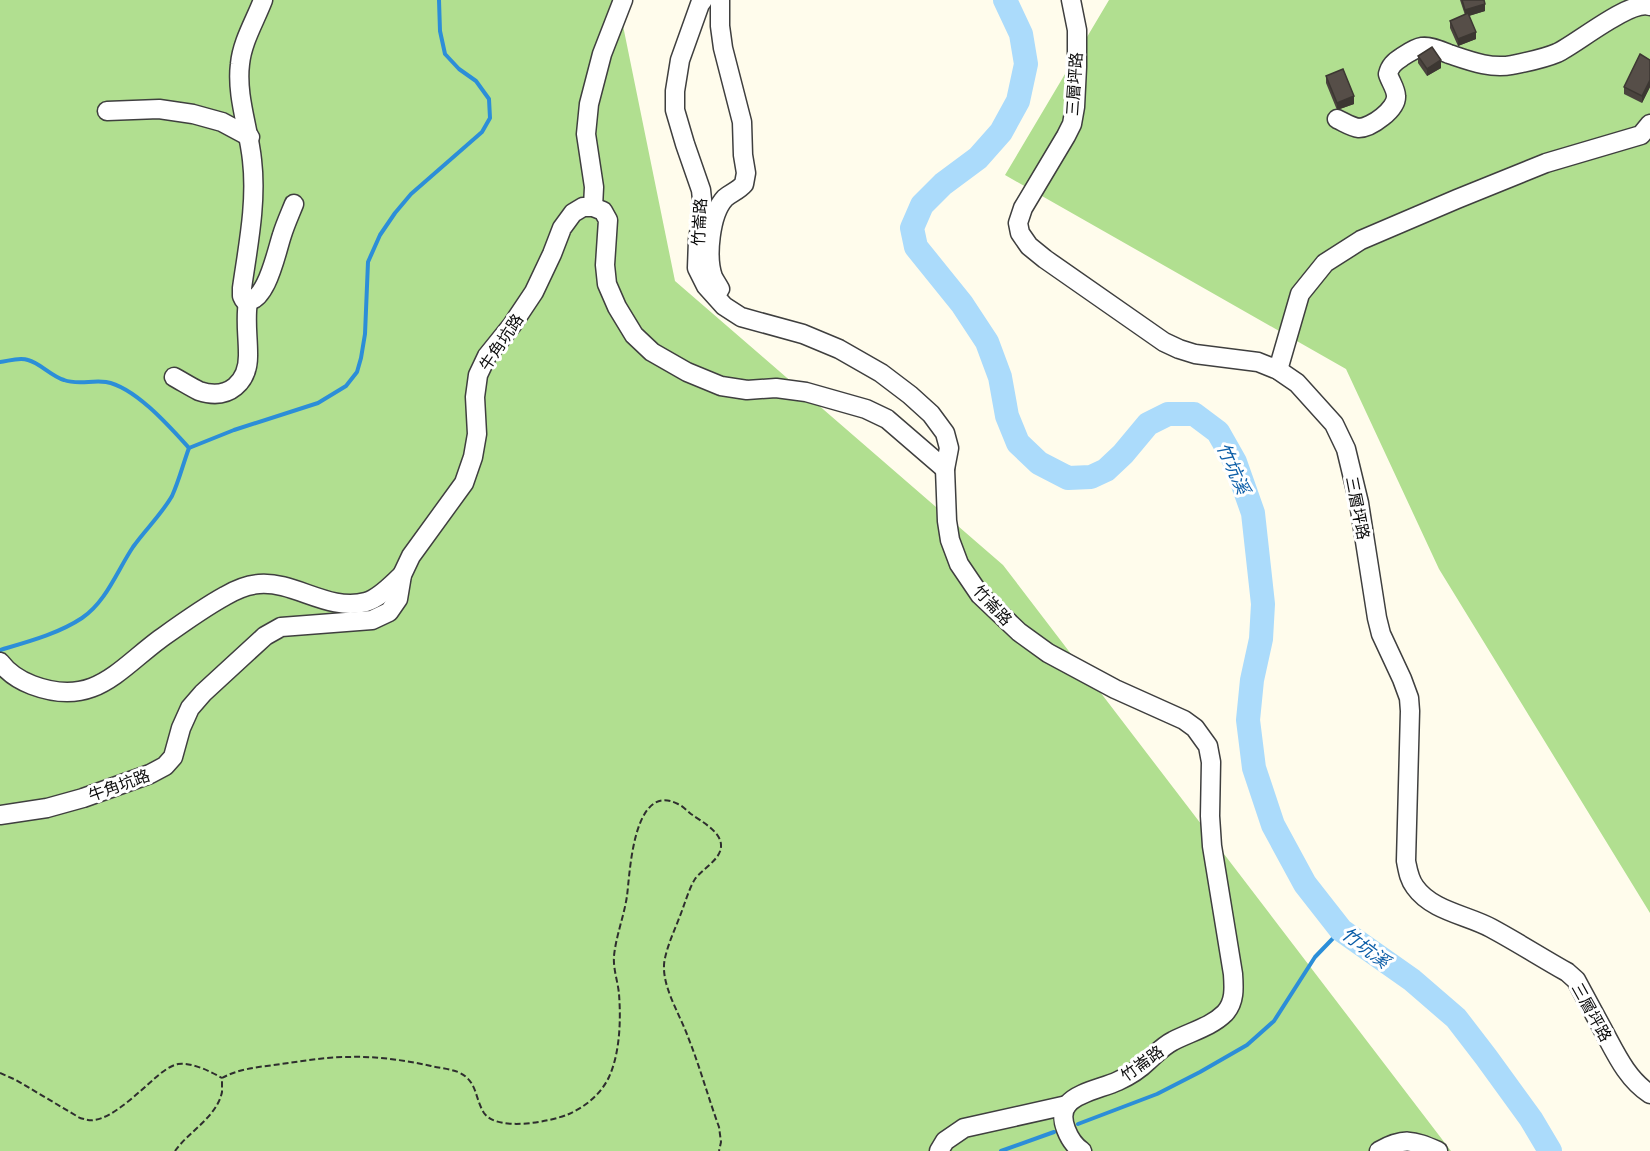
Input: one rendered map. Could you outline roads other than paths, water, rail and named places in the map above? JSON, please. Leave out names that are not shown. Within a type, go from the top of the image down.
[{"type":"street","points":[[248,302],[242,296],[254,186],[239,67],[241,52],[263,0]]},
{"type":"street","points":[[623,0],[602,54],[589,104],[586,134],[594,187],[593,207],[603,211],[608,220],[605,265],[607,285],[634,335],[652,352],[687,372],[722,386],[747,390],[776,388],[806,392],[866,409],[887,419],[945,469]]},
{"type":"street","name":"竹崙路","points":[[703,0],[680,60],[675,91],[675,110],[684,144],[701,190],[703,209],[698,240],[697,268],[706,286],[724,306],[741,317],[803,334],[839,349],[881,373],[931,414],[945,433],[948,448],[945,469],[950,540],[959,564],[980,595],[1019,632],[1048,653],[1114,689],[1184,720],[1195,728],[1208,746],[1211,762],[1212,846],[1233,974],[1232,1004],[1224,1014],[1209,1025],[1171,1041],[1136,1072],[1076,1098],[1067,1105],[964,1128],[945,1141],[939,1151]]},
{"type":"street","points":[[720,0],[723,48],[742,122],[746,179],[741,188],[726,197],[716,215],[710,248],[710,264],[713,277],[720,289],[749,319]]},
{"type":"street","name":"三層坪路","points":[[1071,0],[1077,30],[1075,107],[1072,124],[1023,208],[1018,223],[1020,233],[1029,246],[1045,259],[1164,342],[1195,354],[1258,362],[1278,370],[1296,383],[1334,424],[1346,449],[1359,503],[1381,634],[1409,698],[1406,861],[1408,876],[1415,888],[1443,908],[1490,927],[1568,972],[1576,980],[1631,1079],[1650,1094]]},
{"type":"street","points":[[1337,118],[1359,128],[1369,126],[1385,115],[1397,99],[1388,74],[1390,68],[1394,62],[1412,50],[1422,47],[1435,49],[1485,65],[1506,66],[1533,61],[1558,52],[1625,10],[1638,5],[1650,6]]},
{"type":"street","points":[[107,111],[159,109],[193,114],[222,122],[249,137]]},
{"type":"street","points":[[1278,370],[1300,294],[1325,263],[1361,240],[1446,203],[1546,163],[1641,135],[1650,124]]},
{"type":"street","points":[[248,302],[257,296],[271,272],[294,204]]},
{"type":"street","name":"牛角坑路","points":[[0,815],[47,808],[83,798],[150,774],[165,766],[173,757],[181,728],[190,708],[203,693],[266,636],[281,627],[372,620],[389,612],[398,599],[402,575],[411,556],[464,483],[473,458],[477,434],[475,397],[478,375],[488,356],[534,292],[562,228],[573,213],[583,207],[593,207]]},
{"type":"street","points":[[174,378],[201,391],[223,393],[233,389],[243,379],[248,354],[246,313],[248,302]]},
{"type":"street","points":[[0,662],[6,670],[20,680],[42,689],[63,693],[88,690],[110,679],[167,634],[224,596],[243,587],[260,584],[279,586],[343,603],[366,602],[402,575]]},
{"type":"street","points":[[1067,1105],[1062,1113],[1063,1122],[1076,1147],[1082,1151]]},
{"type":"street","points":[[1378,1151],[1406,1141],[1418,1142],[1438,1151]]},
{"type":"waterway","points":[[0,650],[63,629],[82,618],[98,604],[133,547],[172,496],[189,448],[234,430],[318,403],[346,386],[357,372],[365,334],[368,262],[380,235],[411,194],[482,132],[490,118],[489,99],[476,81],[459,69],[445,54],[440,31],[439,0]]},
{"type":"waterway","name":"竹坑溪","points":[[1005,0],[1021,34],[1026,64],[1018,101],[1001,132],[978,158],[943,184],[922,205],[912,228],[916,247],[962,304],[987,342],[1000,377],[1007,416],[1018,443],[1039,463],[1068,478],[1091,477],[1106,470],[1148,424],[1168,414],[1194,414],[1218,432],[1235,462],[1253,513],[1263,604],[1261,639],[1252,680],[1248,720],[1254,768],[1273,825],[1305,884],[1341,930],[1412,980],[1456,1018],[1531,1119],[1550,1151]]},
{"type":"waterway","points":[[0,362],[25,359],[69,381],[106,382],[117,385],[129,391],[151,409],[189,448]]},
{"type":"waterway","points":[[1078,1124],[1157,1094],[1247,1045],[1274,1021],[1315,957],[1341,930]]},
{"type":"waterway","points":[[1001,1151],[1054,1132]]}]
